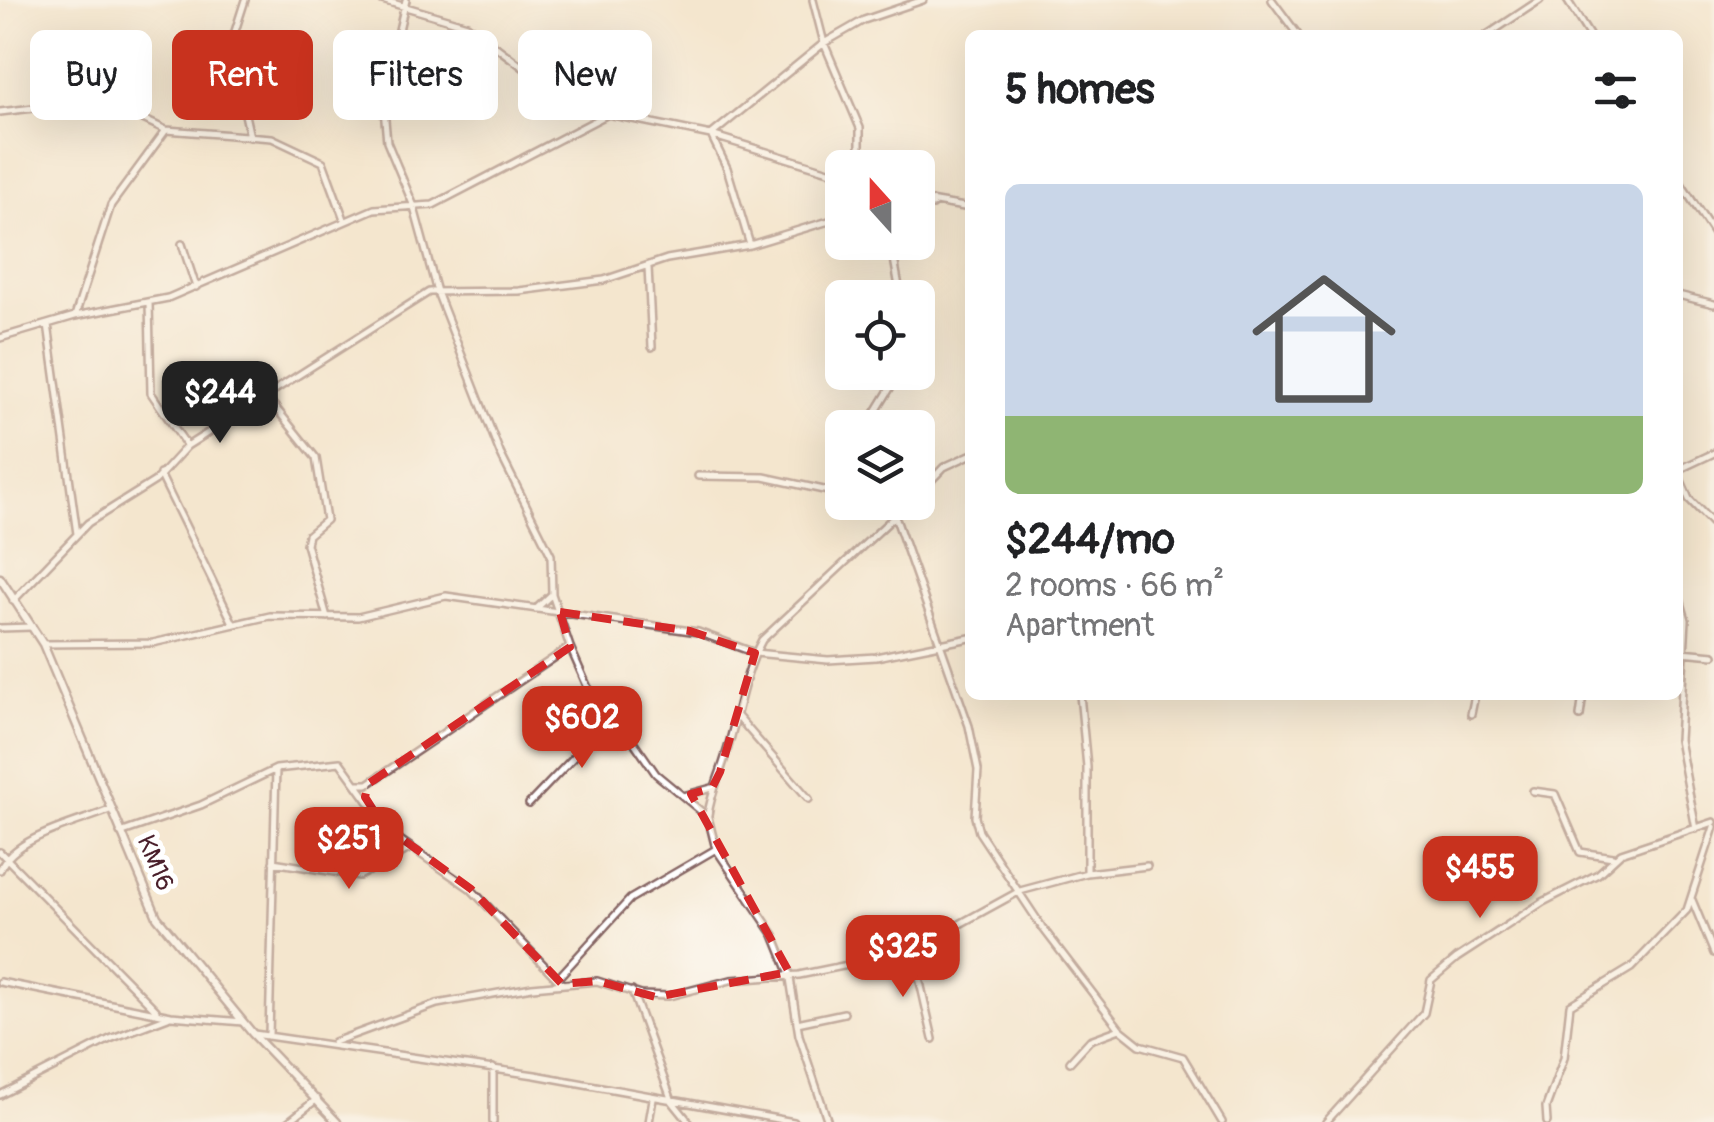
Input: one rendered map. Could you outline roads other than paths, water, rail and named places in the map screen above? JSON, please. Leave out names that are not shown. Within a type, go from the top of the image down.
[{"type":"street","points":[[245,0],[230,47],[250,137]]},
{"type":"street","points":[[382,0],[405,3],[467,25],[518,63]]},
{"type":"street","points":[[813,0],[824,43],[860,128],[860,150]]},
{"type":"street","points":[[710,135],[824,43],[864,20],[923,0]]},
{"type":"street","points":[[1272,0],[1294,30]]},
{"type":"street","points":[[1495,30],[1540,0]]},
{"type":"street","points":[[1567,0],[1586,30]]},
{"type":"street","points":[[405,3],[386,73],[383,112],[387,142],[412,204],[437,292],[500,453],[551,555],[552,594],[588,688],[614,716],[656,774],[708,817]]},
{"type":"street","points":[[0,112],[84,102],[136,114],[166,130],[272,138],[323,162],[344,218]]},
{"type":"street","points":[[0,338],[196,287],[344,218],[374,208],[433,205],[597,120]]},
{"type":"street","points":[[637,120],[710,135],[825,171]]},
{"type":"street","points":[[75,316],[112,205],[166,130]]},
{"type":"street","points":[[710,135],[728,168],[750,245]]},
{"type":"street","points":[[1683,187],[1714,234]]},
{"type":"street","points":[[935,204],[965,207]]},
{"type":"street","points":[[13,600],[77,534],[160,474],[186,446],[418,298],[437,292],[519,291],[604,280],[667,259],[750,245],[825,222]]},
{"type":"street","points":[[182,244],[196,287]]},
{"type":"street","points":[[648,267],[652,346]]},
{"type":"street","points":[[1683,296],[1714,304]]},
{"type":"street","points":[[149,302],[151,392],[186,446]]},
{"type":"street","points":[[48,323],[77,534]]},
{"type":"street","points":[[267,397],[313,453],[319,468],[326,520],[308,535],[306,544],[327,617]]},
{"type":"street","points":[[1683,469],[1714,453]]},
{"type":"street","points":[[935,476],[944,467],[965,457]]},
{"type":"street","points":[[160,474],[233,623]]},
{"type":"street","points":[[698,476],[764,477],[825,490]]},
{"type":"street","points":[[1683,483],[1690,499],[1714,525]]},
{"type":"street","points":[[828,1122],[797,1023],[789,972],[774,934],[716,849],[708,817],[712,788],[755,653],[768,631],[893,520]]},
{"type":"street","points":[[896,520],[969,726],[978,770],[976,824],[1070,966],[1120,1029],[1140,1045],[1183,1057],[1222,1122]]},
{"type":"street","name":"KM16","points":[[0,578],[42,644],[120,832],[169,937],[252,1034],[337,1122]]},
{"type":"street","points":[[536,609],[552,594]]},
{"type":"street","points":[[42,644],[153,642],[283,615],[371,615],[441,596],[698,632],[755,653],[854,659],[965,639]]},
{"type":"street","points":[[0,628],[32,627]]},
{"type":"street","points":[[356,784],[368,784],[570,647]]},
{"type":"street","points":[[1683,652],[1714,654]]},
{"type":"street","points":[[1080,700],[1087,767],[1086,873]]},
{"type":"street","points":[[1471,714],[1474,700]]},
{"type":"street","points":[[1580,716],[1582,700]]},
{"type":"street","points":[[1679,700],[1679,740],[1696,828]]},
{"type":"street","points":[[529,804],[614,716]]},
{"type":"street","points":[[737,716],[808,798]]},
{"type":"street","points":[[120,832],[201,804],[276,769],[340,762],[383,824],[471,889],[559,981]]},
{"type":"street","points":[[269,1035],[276,769]]},
{"type":"street","points":[[364,797],[368,784]]},
{"type":"street","points":[[683,796],[712,788]]},
{"type":"street","points":[[1533,791],[1554,794],[1580,852],[1613,858]]},
{"type":"street","points":[[0,870],[5,859],[24,846],[112,809]]},
{"type":"street","points":[[1326,1122],[1424,1013],[1432,980],[1488,937],[1598,874],[1613,858],[1714,825],[1687,910],[1642,958],[1570,1005],[1562,1067],[1546,1107],[1548,1122]]},
{"type":"street","points":[[273,862],[359,876],[411,848]]},
{"type":"street","points":[[559,981],[630,899],[716,849]]},
{"type":"street","points":[[0,852],[157,1011]]},
{"type":"street","points":[[334,1042],[437,1004],[559,981],[597,981],[670,996],[720,982],[799,974],[913,952],[1020,891],[1086,873],[1147,866]]},
{"type":"street","points":[[1692,898],[1714,953]]},
{"type":"street","points":[[913,952],[933,1039]]},
{"type":"street","points":[[0,982],[171,1016],[244,1022]]},
{"type":"street","points":[[632,991],[672,1102],[689,1122]]},
{"type":"street","points":[[797,1023],[844,1012]]},
{"type":"street","points":[[0,1095],[110,1039],[171,1016]]},
{"type":"street","points":[[1070,1062],[1090,1040],[1120,1029]]},
{"type":"street","points":[[252,1034],[334,1042],[794,1122]]},
{"type":"street","points":[[493,1068],[493,1122]]},
{"type":"street","points":[[288,1122],[316,1099]]},
{"type":"street","points":[[649,1122],[654,1099]]}]
